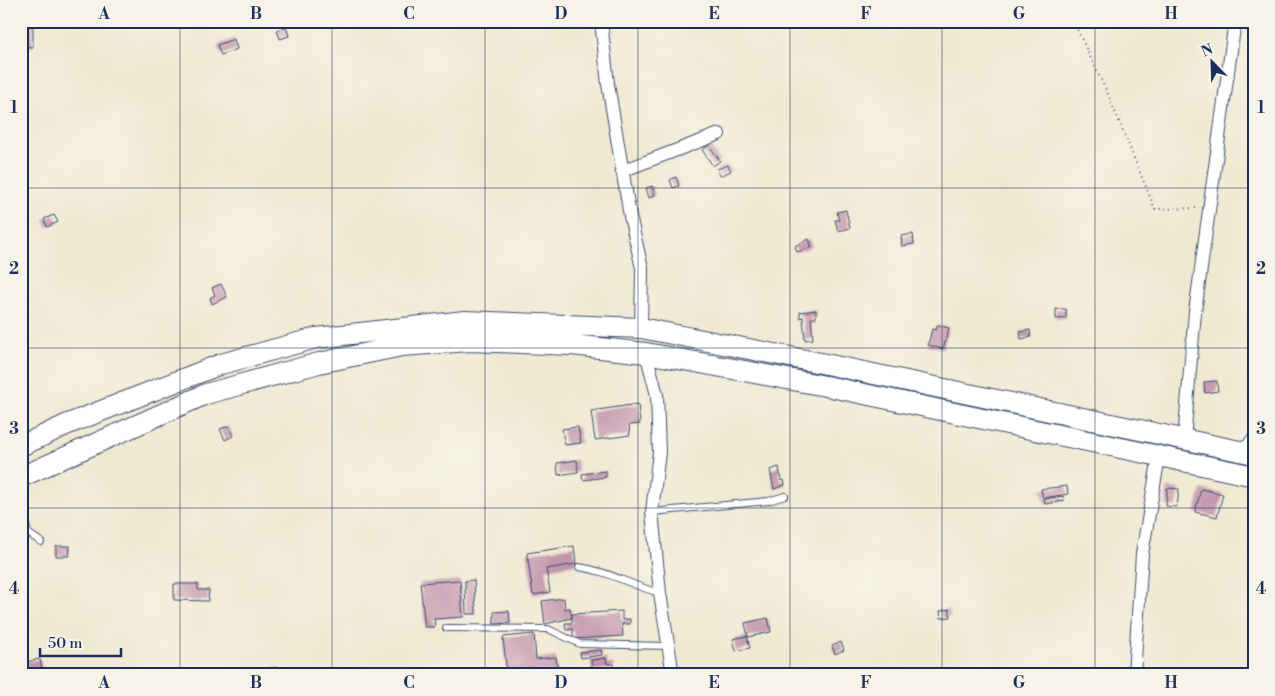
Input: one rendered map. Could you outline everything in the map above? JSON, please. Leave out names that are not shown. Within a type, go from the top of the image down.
[{"type":"main road","points":[[21,446],[68,424],[221,364],[316,338],[465,321],[641,328],[826,364],[1184,440],[1250,448]]},
{"type":"main road","points":[[21,477],[206,394],[319,363],[384,350],[469,341],[572,345],[646,353],[831,387],[1254,476]]},
{"type":"street","points":[[601,21],[622,171],[642,268],[641,328]]},
{"type":"street","points":[[1184,440],[1195,312],[1235,21]]},
{"type":"street","points":[[622,171],[719,134]]},
{"type":"street","points":[[646,353],[657,395],[659,452],[652,512],[660,593],[673,675]]},
{"type":"street","points":[[1134,675],[1142,554],[1158,457]]},
{"type":"lane","points":[[652,512],[768,501],[786,496]]},
{"type":"lane","points":[[21,504],[28,533],[41,542]]},
{"type":"lane","points":[[579,567],[618,576],[638,588],[660,593]]},
{"type":"lane","points":[[446,628],[548,629],[580,644],[668,646]]},
{"type":"path","points":[[1073,21],[1107,92],[1155,209],[1210,208]]},
{"type":"building","points":[[21,26],[33,27],[33,47],[21,46]]},
{"type":"building","points":[[286,27],[289,36],[280,39],[277,30]]},
{"type":"building","points":[[234,39],[237,49],[221,55],[217,45]]},
{"type":"building","points":[[709,145],[720,161],[713,166],[702,150]]},
{"type":"building","points":[[728,165],[731,171],[720,176],[717,169]]},
{"type":"building","points":[[676,177],[679,186],[673,188],[670,180]]},
{"type":"building","points":[[652,186],[655,195],[649,198],[646,188]]},
{"type":"building","points":[[846,210],[850,228],[838,231],[835,220],[839,220],[837,212]]},
{"type":"building","points":[[54,215],[58,222],[47,227],[44,219]]},
{"type":"building","points":[[913,234],[914,244],[902,246],[901,236]]},
{"type":"building","points":[[809,239],[812,247],[797,252],[795,246]]},
{"type":"building","points":[[221,284],[227,297],[212,304],[210,298],[215,295],[212,288]]},
{"type":"building","points":[[1056,309],[1066,309],[1066,318],[1056,319]]},
{"type":"building","points":[[816,310],[816,318],[811,318],[813,339],[805,340],[803,317],[800,318],[800,312]]},
{"type":"building","points":[[937,325],[949,328],[943,349],[928,345],[932,329],[936,330]]},
{"type":"building","points":[[1030,330],[1031,337],[1021,339],[1020,332]]},
{"type":"building","points":[[1217,381],[1218,391],[1205,393],[1204,382]]},
{"type":"building","points":[[638,404],[640,424],[629,425],[630,435],[595,440],[591,411]]},
{"type":"building","points":[[229,426],[233,436],[225,440],[220,429]]},
{"type":"building","points":[[578,427],[581,443],[565,445],[562,429]]},
{"type":"building","points":[[577,460],[578,472],[558,475],[557,463]]},
{"type":"building","points":[[779,467],[781,481],[784,480],[785,485],[774,489],[770,470]]},
{"type":"building","points":[[606,471],[606,477],[583,480],[582,474]]},
{"type":"building","points":[[1067,486],[1068,494],[1043,498],[1041,489]]},
{"type":"building","points":[[1167,488],[1179,489],[1177,507],[1166,506]]},
{"type":"building","points":[[1201,489],[1223,494],[1217,517],[1195,512]]},
{"type":"building","points":[[1063,496],[1064,501],[1045,504],[1044,499]]},
{"type":"building","points":[[56,546],[70,546],[69,556],[56,556]]},
{"type":"building","points":[[574,546],[576,564],[546,569],[550,592],[533,595],[527,553]]},
{"type":"building","points":[[460,580],[463,617],[434,619],[435,627],[425,627],[420,583]]},
{"type":"building","points":[[474,580],[476,614],[466,614],[465,581]]},
{"type":"building","points":[[174,584],[198,584],[198,590],[209,590],[208,601],[174,600]]},
{"type":"building","points":[[564,598],[565,609],[570,608],[572,618],[545,624],[542,601]]},
{"type":"building","points":[[949,609],[951,617],[941,618],[940,611]]},
{"type":"building","points":[[509,611],[510,623],[494,624],[494,612]]},
{"type":"building","points":[[622,611],[622,620],[630,619],[630,624],[622,624],[623,636],[573,639],[573,629],[566,630],[565,623],[572,623],[572,614]]},
{"type":"building","points":[[768,618],[771,632],[748,637],[745,623]]},
{"type":"building","points":[[534,634],[536,659],[556,657],[558,674],[507,675],[503,637]]},
{"type":"building","points":[[747,636],[750,648],[736,651],[733,639]]},
{"type":"building","points":[[841,642],[844,650],[835,654],[832,646]]},
{"type":"building","points":[[601,650],[602,655],[581,658],[580,652]]},
{"type":"building","points":[[606,658],[607,664],[614,664],[614,668],[592,671],[591,660]]},
{"type":"building","points":[[40,659],[43,675],[21,675],[21,663]]},
{"type":"building","points":[[277,667],[280,675],[265,675],[264,671]]}]
